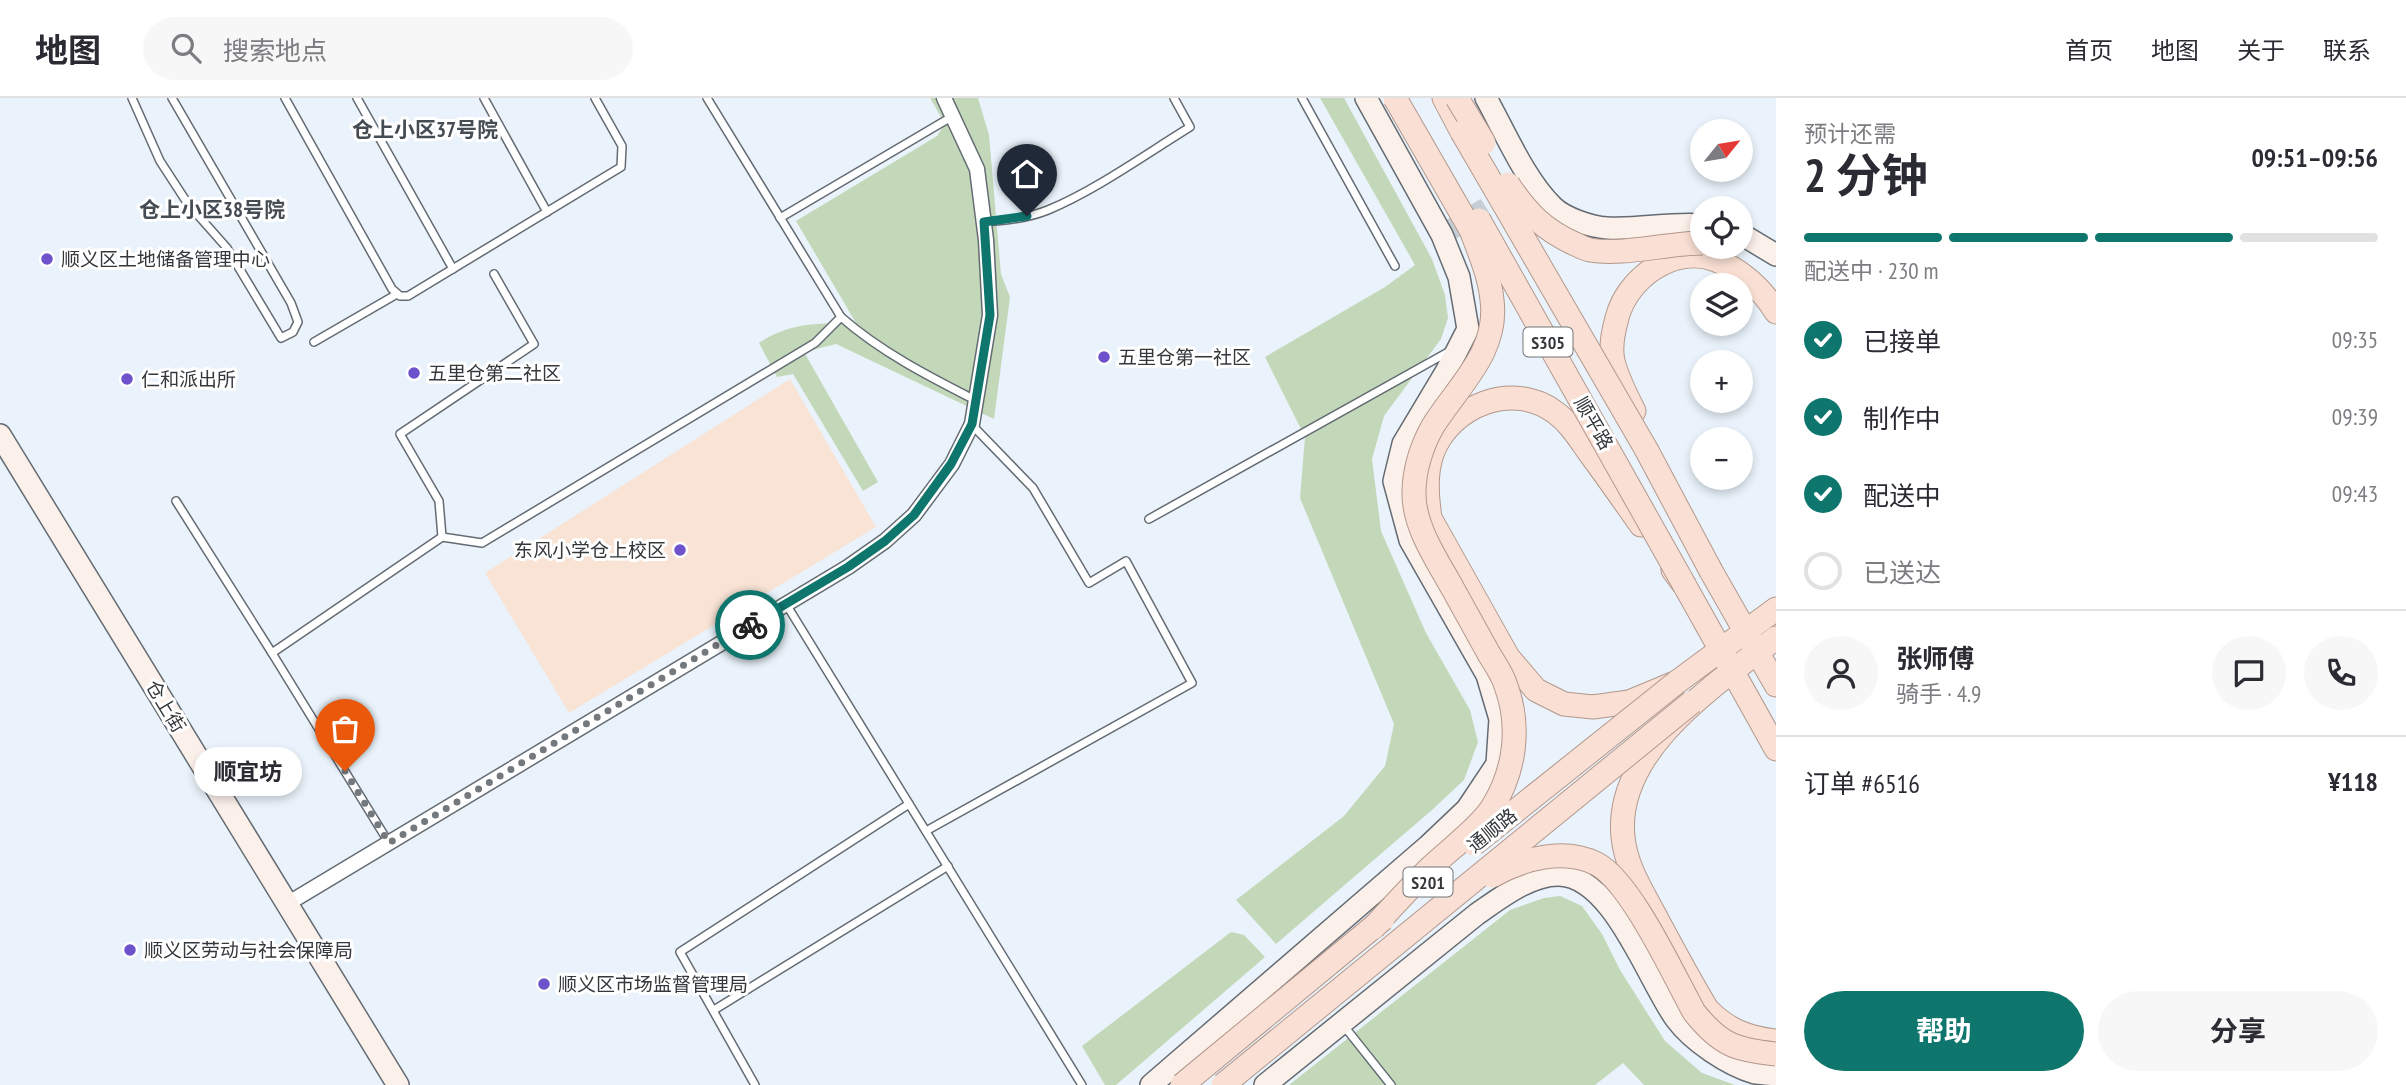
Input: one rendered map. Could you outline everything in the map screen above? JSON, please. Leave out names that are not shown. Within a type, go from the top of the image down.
[{"type":"main road","points":[[1373,928],[1491,809],[1505,781],[1514,749],[1516,719],[1506,684],[1444,574],[1416,514],[1416,470],[1422,451],[1434,426],[1473,372],[1486,347],[1492,324],[1492,300],[1471,230],[1395,98]]},
{"type":"main road","name":"顺平路","points":[[1410,98],[1776,749]]},
{"type":"main road","name":"顺平路","points":[[1444,98],[1639,438],[1776,685]]},
{"type":"main road","points":[[1457,98],[1524,208],[1554,234],[1589,250],[1690,243]]},
{"type":"main road","points":[[1698,546],[1623,388],[1613,360],[1613,333],[1620,304],[1634,283],[1656,266],[1687,257],[1714,259],[1735,270],[1754,284],[1776,312]]},
{"type":"main road","points":[[1742,259],[1756,269],[1776,292]]},
{"type":"main road","points":[[1677,682],[1629,702],[1593,707],[1564,704],[1536,690],[1508,657],[1430,517],[1426,494],[1433,453],[1452,423],[1483,403],[1519,397],[1555,412],[1571,427],[1685,586]]},
{"type":"main road","name":"通顺路","points":[[1182,1085],[1677,682],[1776,609]]},
{"type":"main road","name":"通顺路","points":[[1223,1085],[1692,702],[1776,638]]},
{"type":"main road","points":[[1692,702],[1638,769],[1627,796],[1624,817],[1623,835],[1627,856],[1633,873],[1707,1009],[1721,1024],[1742,1034],[1776,1041]]},
{"type":"main road","points":[[1384,952],[1502,870],[1526,861],[1558,855],[1575,858],[1596,864],[1627,892],[1694,1013],[1708,1029],[1732,1046],[1776,1054]]},
{"type":"street","points":[[287,904],[786,604],[885,541],[914,515],[951,464],[972,424],[990,315],[984,222],[977,169],[944,98]]},
{"type":"street","points":[[1151,1085],[1468,808],[1497,764],[1500,719],[1487,675],[1410,540],[1394,481],[1403,444],[1468,329],[1459,276],[1442,235],[1366,98]]},
{"type":"street","points":[[1486,98],[1531,180],[1554,209],[1599,228],[1690,223]]},
{"type":"street","points":[[1753,241],[1776,255]]},
{"type":"street","name":"仓上街","points":[[0,435],[398,1085]]},
{"type":"street","points":[[1265,1085],[1476,914],[1538,879],[1558,875],[1579,879],[1614,912],[1677,1020],[1703,1045],[1712,1053],[1754,1073],[1776,1075]]},
{"type":"lane","points":[[132,98],[160,161],[188,204],[227,248],[281,338],[293,332],[298,322],[291,303],[172,98]]},
{"type":"lane","points":[[285,98],[392,289],[400,296],[408,296],[621,167],[622,146],[595,98]]},
{"type":"lane","points":[[357,98],[453,269]]},
{"type":"lane","points":[[484,98],[547,212]]},
{"type":"lane","points":[[707,98],[841,317],[865,338],[975,400]]},
{"type":"lane","points":[[984,222],[1048,210],[1190,127],[1174,98]]},
{"type":"lane","points":[[1302,98],[1395,266]]},
{"type":"lane","points":[[780,218],[954,116]]},
{"type":"lane","points":[[442,537],[439,501],[400,434],[534,344],[494,274]]},
{"type":"lane","points":[[314,342],[397,294]]},
{"type":"lane","points":[[272,653],[442,537],[482,543],[815,343],[841,317]]},
{"type":"lane","points":[[1149,519],[1460,345]]},
{"type":"lane","points":[[926,831],[1192,683],[1126,561],[1090,583],[1033,488],[972,424]]},
{"type":"lane","points":[[176,501],[389,843]]},
{"type":"lane","points":[[786,604],[1082,1085]]},
{"type":"lane","points":[[755,1085],[680,952],[909,804]]},
{"type":"lane","points":[[714,1010],[948,866]]},
{"type":"lane","points":[[1342,1023],[1391,1085]]},
{"type":"shaded area","name":"东风小学仓上校区","points":[[790,379],[876,527],[569,713],[485,573]]},
{"type":"green space","points":[[930,98],[978,98],[989,135],[1001,274],[1010,297],[994,419],[836,344],[804,352],[878,482],[863,491],[793,374],[777,377],[759,343],[794,327],[856,323],[796,221],[937,136],[945,124]]},
{"type":"green space","points":[[1320,98],[1344,98],[1432,259],[1445,295],[1448,318],[1441,339],[1384,416],[1372,459],[1381,531],[1426,633],[1470,710],[1478,742],[1464,780],[1276,944],[1236,900],[1344,816],[1385,766],[1394,724],[1300,498],[1305,437],[1265,357],[1385,287],[1415,265]]},
{"type":"green space","points":[[1560,896],[1582,906],[1602,934],[1620,970],[1665,1041],[1702,1073],[1735,1085],[1644,1085],[1623,1063],[1595,1085],[1289,1085],[1510,910],[1544,898]]},
{"type":"green space","points":[[1231,932],[1244,935],[1265,957],[1116,1085],[1105,1085],[1082,1046]]},
{"type":"tunnel","points":[[1442,235],[1515,190]]},
{"type":"way so far","points":[[345,771],[389,843],[750,625]]},
{"type":"place","name":"顺义区土地储备管理中心","points":[[47,259]]},
{"type":"place","name":"五里仓第一社区","points":[[1104,357]]},
{"type":"place","name":"五里仓第二社区","points":[[414,373]]},
{"type":"place","name":"仁和派出所","points":[[127,379]]},
{"type":"place","name":"东风小学仓上校区","points":[[680,550]]},
{"type":"place","name":"顺宜坊","points":[[345,771]]},
{"type":"place","name":"顺义区劳动与社会保障局","points":[[130,950]]},
{"type":"place","name":"顺义区市场监督管理局","points":[[544,984]]},
{"type":"district","name":"仓上小区37号院","points":[[425,129]]},
{"type":"district","name":"仓上小区38号院","points":[[212,209]]},
{"type":"route","points":[[750,625],[848,567],[885,541],[914,515],[951,464],[972,424],[990,315],[984,222],[1027,216]]}]
